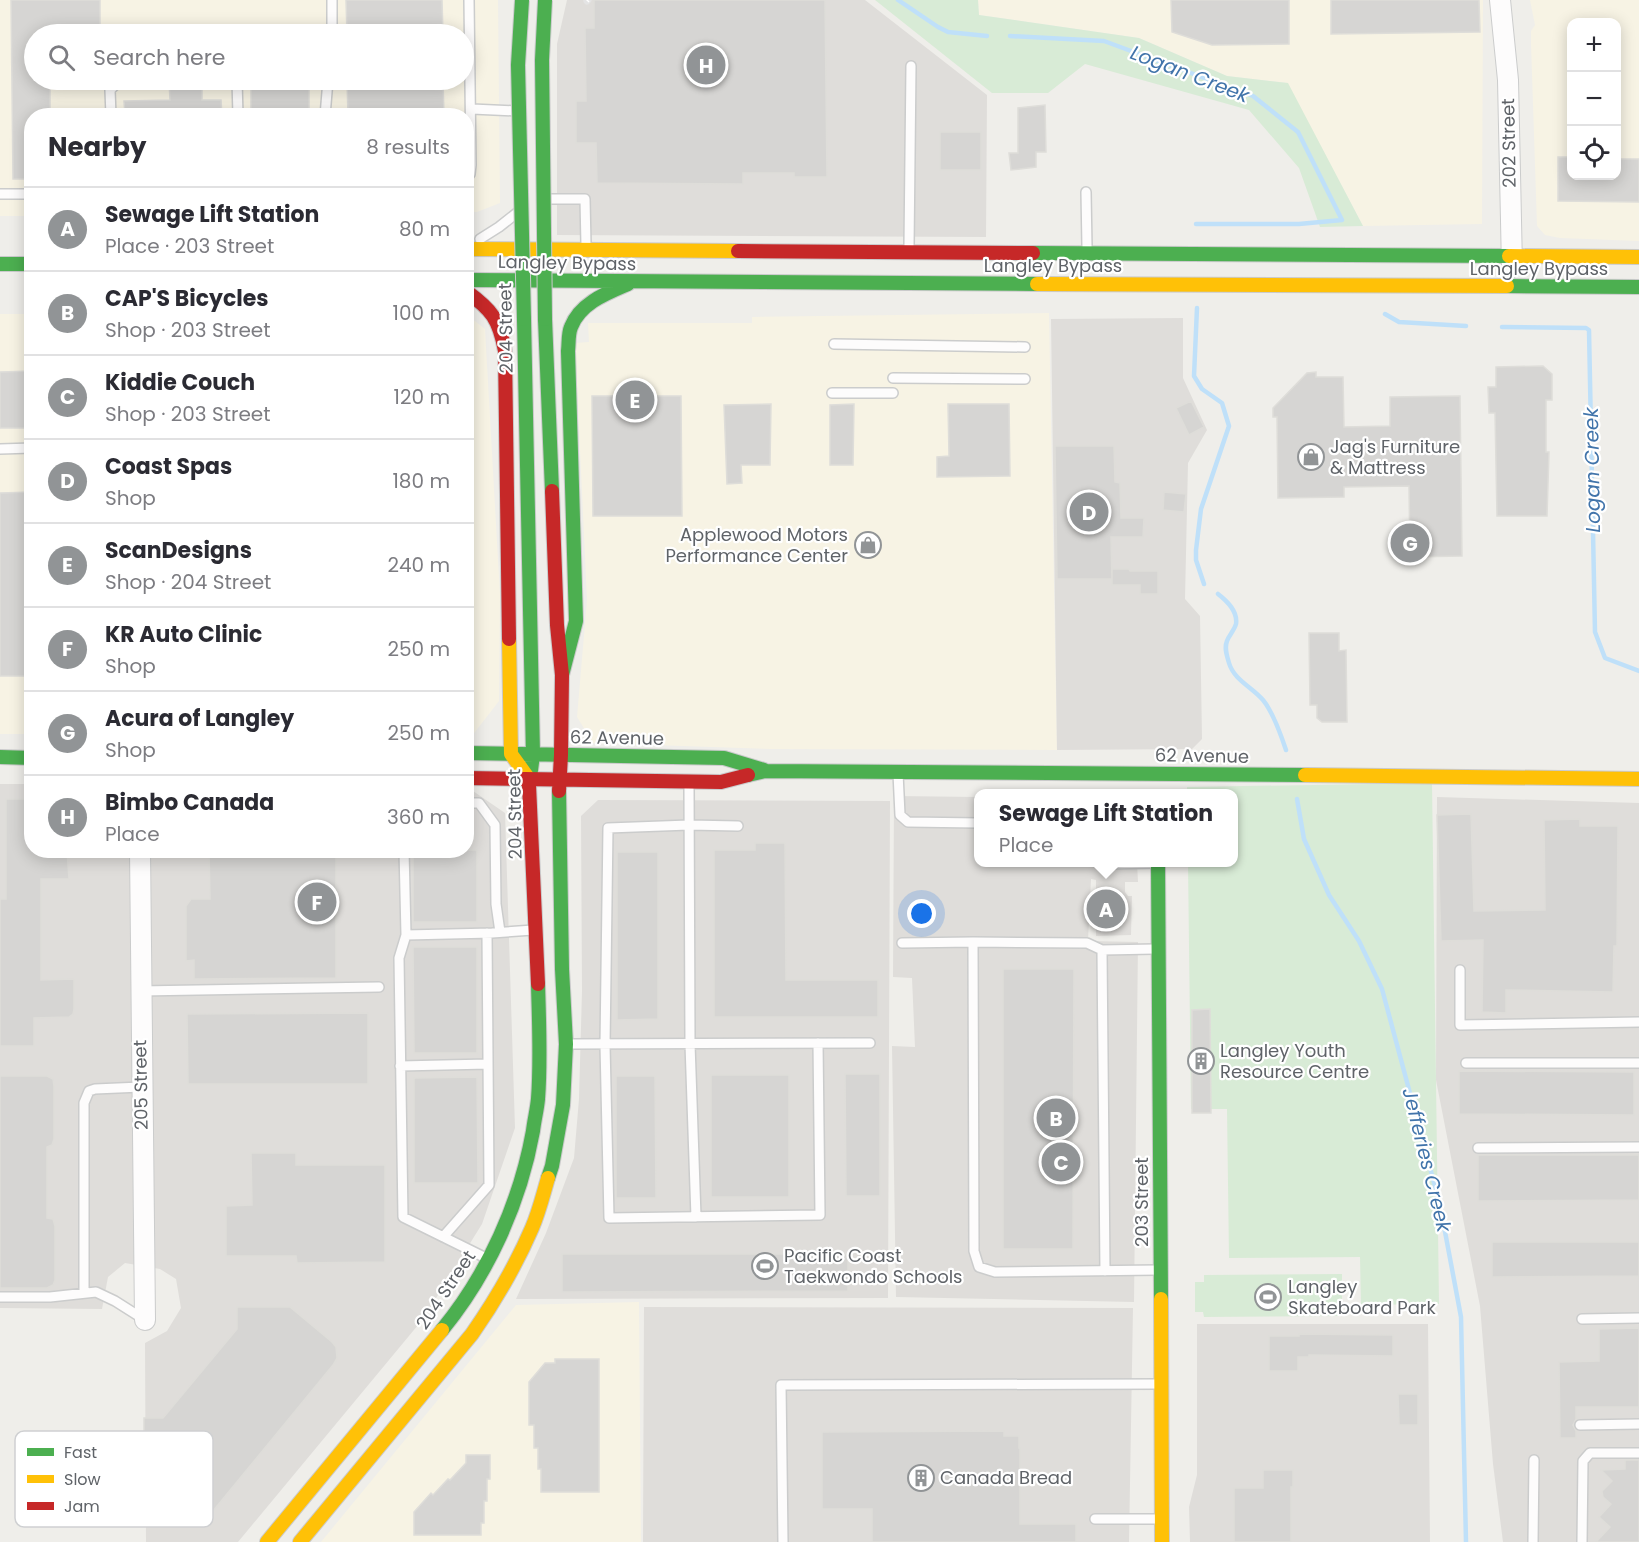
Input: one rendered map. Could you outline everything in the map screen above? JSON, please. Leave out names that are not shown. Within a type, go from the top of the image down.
[{"type":"main road","name":"204 Street","points":[[267,1542],[456,1313],[533,1226],[552,1166],[563,1105],[537,930],[530,779],[533,755],[518,65],[522,0]]},
{"type":"main road","name":"204 Street","points":[[300,1542],[472,1334],[490,1308],[511,1210],[528,1156],[538,1101],[553,1045],[562,969],[558,802],[562,675],[557,625],[545,319],[542,60],[545,0]]},
{"type":"main road","name":"Langley Bypass","points":[[474,248],[909,252],[1087,258],[1639,257]]},
{"type":"main road","points":[[0,264],[24,264]]},
{"type":"main road","name":"Langley Bypass","points":[[474,280],[631,282],[1088,279],[1512,287],[1639,287]]},
{"type":"main road","points":[[562,675],[576,621],[568,351],[571,327],[580,313],[596,300],[631,282]]},
{"type":"main road","points":[[474,297],[486,305],[495,316],[502,333],[505,351],[511,754],[530,779]]},
{"type":"main road","name":"62 Avenue","points":[[474,753],[724,758],[765,771]]},
{"type":"main road","points":[[0,757],[24,758]]},
{"type":"main road","name":"62 Avenue","points":[[474,778],[721,782],[765,771],[1157,778],[1639,779]]},
{"type":"main road","name":"203 Street","points":[[1158,867],[1162,1542]]},
{"type":"street","name":"202 Street","points":[[1500,0],[1508,80],[1512,287]]},
{"type":"street","name":"205 Street","points":[[140,858],[145,1320]]},
{"type":"lane","points":[[332,0],[332,24]]},
{"type":"lane","points":[[469,0],[470,24]]},
{"type":"lane","points":[[909,252],[910,66]]},
{"type":"lane","points":[[110,90],[111,108]]},
{"type":"lane","points":[[237,90],[238,108]]},
{"type":"lane","points":[[325,108],[327,90]]},
{"type":"lane","points":[[471,90],[472,108]]},
{"type":"lane","points":[[474,110],[533,111],[534,199]]},
{"type":"lane","points":[[1086,192],[1087,258]]},
{"type":"lane","points":[[0,194],[24,194]]},
{"type":"lane","points":[[474,243],[500,227],[534,199],[585,200],[586,249]]},
{"type":"lane","points":[[834,344],[1025,347]]},
{"type":"lane","points":[[893,378],[1025,379]]},
{"type":"lane","points":[[832,393],[893,393]]},
{"type":"lane","points":[[0,449],[24,448]]},
{"type":"lane","points":[[898,772],[900,815],[908,822],[974,823]]},
{"type":"lane","points":[[689,781],[690,1044],[696,1217]]},
{"type":"lane","points":[[474,803],[479,803],[495,825],[496,904],[500,932]]},
{"type":"lane","points":[[738,826],[608,828],[605,1045],[609,1218],[820,1215],[818,1043]]},
{"type":"lane","points":[[404,858],[406,935],[399,958],[403,1217],[500,1265]]},
{"type":"lane","points":[[406,935],[537,930]]},
{"type":"lane","points":[[443,1237],[489,1185],[488,933]]},
{"type":"lane","points":[[973,942],[974,1251],[979,1267],[995,1272],[1160,1270]]},
{"type":"lane","points":[[902,943],[1087,943],[1102,951],[1158,949]]},
{"type":"lane","points":[[1102,951],[1105,1271]]},
{"type":"lane","points":[[1460,970],[1460,1025],[1639,1022]]},
{"type":"lane","points":[[140,991],[379,987]]},
{"type":"lane","points":[[553,1045],[870,1043]]},
{"type":"lane","points":[[1466,1063],[1639,1063]]},
{"type":"lane","points":[[400,1066],[489,1065]]},
{"type":"lane","points":[[84,1293],[84,1103],[89,1091],[95,1089],[141,1086]]},
{"type":"lane","points":[[1478,1148],[1639,1147]]},
{"type":"lane","points":[[0,1297],[50,1297],[96,1292],[145,1320]]},
{"type":"lane","points":[[1582,1319],[1639,1318]]},
{"type":"lane","points":[[783,1542],[781,1386],[1161,1384]]},
{"type":"lane","points":[[1580,1425],[1639,1424]]},
{"type":"lane","points":[[1582,1542],[1583,1461],[1590,1453],[1639,1453]]},
{"type":"lane","points":[[1533,1542],[1534,1461]]},
{"type":"lane","points":[[1095,1519],[1162,1519]]},
{"type":"shaded area","points":[[0,0],[498,0],[500,203],[474,212],[474,108],[24,108],[24,216],[0,216]]},
{"type":"shaded area","points":[[567,0],[865,0],[987,95],[986,237],[557,235],[557,44]]},
{"type":"shaded area","points":[[978,0],[1483,0],[1482,224],[1363,226],[1287,83],[1227,76],[1139,38],[979,15]]},
{"type":"shaded area","points":[[1530,0],[1639,0],[1639,241],[1560,238],[1545,235],[1537,226],[1531,31],[1535,25]]},
{"type":"shaded area","name":"Applewood Motors Performance Center","points":[[1049,313],[1057,750],[771,749],[593,743],[577,717],[587,600],[575,343],[589,342],[588,323],[752,323],[752,317]]},
{"type":"shaded area","points":[[0,314],[24,314],[24,734],[0,734]]},
{"type":"shaded area","points":[[1183,318],[1183,378],[1207,430],[1188,463],[1185,599],[1200,616],[1202,739],[1192,749],[1057,750],[1051,319]]},
{"type":"shaded area","points":[[474,320],[485,329],[500,595],[499,701],[474,733]]},
{"type":"shaded area","points":[[0,784],[24,784],[24,858],[474,858],[474,792],[505,813],[515,1128],[482,1224],[423,1319],[238,1542],[146,1542],[146,1527],[213,1527],[213,1431],[145,1431],[145,1343],[167,1331],[181,1308],[176,1279],[160,1269],[125,1263],[108,1277],[102,1309],[0,1308]]},
{"type":"shaded area","points":[[894,796],[974,797],[974,867],[1137,867],[1138,882],[1125,882],[1125,892],[1128,896],[1132,896],[1131,935],[1096,936],[1096,880],[1091,879],[1088,941],[1138,942],[1134,1302],[896,1297],[892,1046],[915,1047],[912,978],[893,977]]},
{"type":"shaded area","points":[[1437,797],[1639,803],[1639,1542],[1503,1542],[1493,1464],[1480,1306],[1436,1080]]},
{"type":"shaded area","points":[[598,800],[890,801],[888,1298],[516,1299],[546,1233],[574,1158],[579,1099],[582,991],[581,816]]},
{"type":"shaded area","points":[[639,1302],[641,1542],[321,1542],[516,1305]]},
{"type":"shaded area","points":[[644,1307],[1133,1308],[1129,1542],[643,1542]]},
{"type":"shaded area","points":[[1197,1324],[1428,1324],[1430,1542],[1190,1542],[1189,1507],[1197,1475]]},
{"type":"green space","points":[[875,0],[978,0],[979,15],[1139,38],[1227,76],[1288,83],[1363,226],[1320,227],[1299,168],[1249,110],[1085,64],[1048,93],[992,93]]},
{"type":"green space","points":[[1432,783],[1439,1304],[1361,1305],[1360,1257],[1229,1258],[1227,1109],[1191,1109],[1188,867],[1238,867],[1238,789],[1187,789],[1187,787]]},
{"type":"green space","name":"Langley Skateboard Park","points":[[1342,1274],[1342,1316],[1204,1317],[1203,1312],[1195,1312],[1195,1282],[1204,1282],[1204,1275]]},
{"type":"building","points":[[11,0],[100,0],[100,24],[24,24],[24,90],[50,90],[50,108],[24,108],[24,179],[13,179]]},
{"type":"building","points":[[346,0],[442,0],[443,24],[347,24]]},
{"type":"building","points":[[594,0],[825,0],[827,177],[794,177],[794,173],[743,173],[743,184],[597,183],[596,143],[576,143],[576,101],[586,101],[585,28],[594,28]]},
{"type":"building","points":[[1171,0],[1289,0],[1289,44],[1212,45],[1172,32]]},
{"type":"building","points":[[1331,0],[1479,0],[1480,32],[1331,34]]},
{"type":"building","points":[[170,90],[202,90],[202,100],[221,100],[222,108],[124,108],[124,101],[170,100]]},
{"type":"building","points":[[251,90],[309,90],[309,108],[251,108]]},
{"type":"building","points":[[347,90],[443,90],[444,108],[348,108]]},
{"type":"building","points":[[1045,105],[1046,152],[1036,152],[1036,167],[1011,170],[1009,153],[1018,153],[1018,108]]},
{"type":"building","points":[[940,132],[981,132],[981,170],[940,170]]},
{"type":"building","points":[[1558,157],[1567,157],[1567,180],[1621,180],[1621,159],[1639,159],[1639,202],[1558,201]]},
{"type":"building","points":[[1543,366],[1552,374],[1552,400],[1546,400],[1546,452],[1549,452],[1547,516],[1497,516],[1495,413],[1489,413],[1488,387],[1496,387],[1496,367]]},
{"type":"building","points":[[24,371],[24,428],[0,428],[0,372]]},
{"type":"building","points":[[1316,372],[1316,377],[1343,377],[1344,427],[1390,426],[1390,397],[1460,396],[1462,556],[1410,557],[1409,486],[1344,487],[1344,497],[1278,498],[1277,417],[1273,417],[1273,408],[1307,373]]},
{"type":"building","points":[[592,396],[681,396],[682,516],[593,516]]},
{"type":"building","points":[[1191,401],[1204,427],[1189,435],[1176,408]]},
{"type":"building","points":[[771,404],[770,465],[741,465],[742,483],[727,484],[724,405]]},
{"type":"building","points":[[854,404],[853,465],[830,465],[830,405]]},
{"type":"building","points":[[948,404],[1009,404],[1010,476],[937,477],[937,457],[949,456]]},
{"type":"building","points":[[1055,446],[1114,446],[1115,482],[1120,483],[1121,518],[1144,518],[1143,537],[1111,537],[1112,579],[1057,579]]},
{"type":"building","points":[[24,492],[24,676],[0,676],[0,493]]},
{"type":"building","points":[[1164,492],[1186,494],[1184,512],[1163,510]]},
{"type":"building","points":[[1112,569],[1158,571],[1158,594],[1140,594],[1140,585],[1112,585]]},
{"type":"building","points":[[1309,633],[1339,633],[1339,651],[1346,650],[1347,722],[1322,722],[1317,718],[1317,705],[1310,705]]},
{"type":"building","points":[[6,799],[24,799],[24,858],[68,858],[69,879],[41,879],[41,980],[74,979],[73,1014],[69,1017],[34,1018],[34,1046],[0,1046],[0,899],[6,899]]},
{"type":"building","points":[[1471,814],[1474,911],[1545,910],[1544,820],[1580,819],[1580,826],[1618,826],[1617,946],[1614,946],[1613,992],[1506,990],[1506,1013],[1482,1012],[1483,940],[1441,941],[1437,815]]},
{"type":"building","points":[[755,843],[785,843],[786,980],[878,980],[878,1017],[714,1017],[714,850],[755,850]]},
{"type":"building","points":[[474,850],[477,850],[477,922],[413,922],[413,858],[474,858]]},
{"type":"building","points":[[617,852],[658,852],[658,1019],[617,1020]]},
{"type":"building","points":[[209,858],[336,858],[336,978],[194,979],[194,960],[186,961],[186,906],[191,899],[210,899]]},
{"type":"building","points":[[1115,897],[1115,921],[1098,921],[1098,898]]},
{"type":"building","points":[[413,947],[477,947],[477,1053],[414,1053]]},
{"type":"building","points":[[1003,969],[1074,969],[1073,1249],[1003,1249]]},
{"type":"building","name":"Langley Youth Resource Centre","points":[[1210,1009],[1211,1113],[1192,1113],[1192,1010]]},
{"type":"building","points":[[368,1013],[368,1084],[188,1084],[187,1014]]},
{"type":"building","points":[[1459,1071],[1634,1072],[1634,1115],[1459,1114]]},
{"type":"building","points":[[845,1074],[880,1074],[880,1196],[846,1196]]},
{"type":"building","points":[[711,1075],[789,1075],[789,1197],[711,1197]]},
{"type":"building","points":[[0,1076],[47,1076],[53,1079],[54,1139],[52,1145],[47,1147],[47,1218],[53,1219],[55,1226],[55,1280],[53,1285],[47,1288],[0,1288]]},
{"type":"building","points":[[616,1076],[655,1076],[656,1198],[616,1198]]},
{"type":"building","points":[[477,1077],[478,1183],[414,1183],[414,1078]]},
{"type":"building","points":[[251,1153],[296,1153],[296,1165],[385,1165],[385,1262],[297,1263],[296,1256],[226,1256],[226,1206],[252,1205]]},
{"type":"building","points":[[1478,1155],[1639,1155],[1639,1200],[1478,1201]]},
{"type":"building","points":[[1492,1242],[1639,1242],[1639,1276],[1492,1277]]},
{"type":"building","points":[[562,1254],[848,1254],[848,1291],[562,1292]]},
{"type":"building","points":[[237,1307],[290,1307],[332,1342],[336,1347],[337,1358],[213,1511],[213,1431],[144,1431],[144,1418],[163,1418],[237,1329]]},
{"type":"building","points":[[1639,1328],[1639,1407],[1576,1407],[1576,1419],[1573,1425],[1576,1438],[1560,1438],[1559,1362],[1599,1361],[1599,1329]]},
{"type":"building","points":[[1299,1334],[1393,1335],[1393,1356],[1309,1355],[1309,1357],[1298,1357],[1298,1371],[1269,1371],[1269,1336],[1299,1336]]},
{"type":"building","points":[[555,1359],[599,1359],[599,1492],[541,1492],[538,1448],[534,1448],[534,1425],[529,1425],[529,1382],[545,1363],[555,1363]]},
{"type":"building","points":[[1398,1394],[1418,1394],[1418,1425],[1399,1425]]},
{"type":"building","name":"Canada Bread","points":[[1004,1431],[1004,1436],[1019,1436],[1020,1524],[1076,1524],[1076,1542],[872,1542],[872,1509],[822,1509],[822,1432]]},
{"type":"building","points":[[466,1455],[490,1455],[490,1479],[487,1479],[487,1501],[484,1501],[484,1523],[481,1523],[481,1535],[414,1535],[414,1512],[431,1493],[433,1495],[466,1463]]},
{"type":"building","points":[[1625,1460],[1639,1460],[1639,1542],[1596,1542],[1610,1527],[1599,1517],[1611,1504],[1603,1497],[1602,1491],[1612,1481],[1601,1470],[1625,1469]]},
{"type":"building","points":[[1263,1470],[1293,1470],[1291,1542],[1234,1542],[1234,1488],[1263,1488]]},
{"type":"waterway","name":"Logan Creek","points":[[898,0],[948,32],[987,36]]},
{"type":"waterway","name":"Logan Creek","points":[[1010,36],[1104,41],[1253,96],[1298,132],[1342,220],[1299,224],[1196,224]]},
{"type":"waterway","name":"Jefferies Creek","points":[[1197,308],[1194,376],[1202,389],[1222,403],[1229,426],[1201,509],[1196,560],[1204,584]]},
{"type":"waterway","name":"Logan Creek","points":[[1385,314],[1399,322],[1466,326]]},
{"type":"waterway","name":"Logan Creek","points":[[1502,327],[1586,328],[1589,330],[1595,632],[1605,658],[1639,671]]},
{"type":"waterway","name":"Jefferies Creek","points":[[1218,594],[1231,607],[1236,619],[1226,646],[1231,669],[1267,705],[1286,750]]},
{"type":"waterway","name":"Jefferies Creek","points":[[1297,799],[1304,839],[1329,895],[1359,941],[1382,989],[1440,1205],[1461,1317],[1466,1542]]},
{"type":"traffic: fast","points":[[522,0],[518,65],[524,319]]},
{"type":"traffic: fast","points":[[545,0],[542,60],[545,319]]},
{"type":"traffic: fast","points":[[1033,253],[1509,256]]},
{"type":"traffic: fast","points":[[0,264],[24,264]]},
{"type":"traffic: fast","points":[[474,280],[1037,284]]},
{"type":"traffic: fast","points":[[562,675],[576,621],[569,333],[575,319],[587,305],[628,284]]},
{"type":"traffic: fast","points":[[1507,286],[1639,287]]},
{"type":"traffic: fast","points":[[524,319],[533,755],[529,785]]},
{"type":"traffic: fast","points":[[545,319],[552,491]]},
{"type":"traffic: fast","points":[[474,753],[724,758],[764,770]]},
{"type":"traffic: fast","points":[[0,757],[24,758]]},
{"type":"traffic: fast","points":[[748,775],[765,771],[1305,775]]},
{"type":"traffic: fast","points":[[548,1178],[563,1105],[566,1044],[562,969],[559,791]]},
{"type":"traffic: fast","points":[[1158,867],[1161,1299]]},
{"type":"traffic: fast","points":[[442,1330],[459,1308],[488,1261],[520,1185],[533,1131],[539,1085],[538,984]]},
{"type":"traffic: slow","points":[[474,249],[738,251]]},
{"type":"traffic: slow","points":[[1509,256],[1639,257]]},
{"type":"traffic: slow","points":[[1037,284],[1507,286]]},
{"type":"traffic: slow","points":[[509,639],[511,754],[529,779]]},
{"type":"traffic: slow","points":[[1305,775],[1639,779]]},
{"type":"traffic: slow","points":[[300,1542],[481,1321],[505,1283],[526,1242],[537,1216],[548,1178]]},
{"type":"traffic: slow","points":[[1161,1299],[1162,1542]]},
{"type":"traffic: slow","points":[[267,1542],[442,1330]]},
{"type":"traffic: jam","points":[[738,251],[1033,253]]},
{"type":"traffic: jam","points":[[474,298],[493,316],[505,351],[509,639]]},
{"type":"traffic: jam","points":[[552,491],[557,625],[562,675],[559,791]]},
{"type":"traffic: jam","points":[[474,778],[721,782],[748,775]]},
{"type":"traffic: jam","points":[[529,785],[538,984]]},
{"type":"place","name":"Bimbo Canada","points":[[706,65]]},
{"type":"place","name":"ScanDesigns","points":[[635,400]]},
{"type":"place","name":"Jag's Furniture & Mattress","points":[[1311,457]]},
{"type":"place","name":"Coast Spas","points":[[1089,512]]},
{"type":"place","name":"Acura of Langley","points":[[1410,543]]},
{"type":"place","name":"Applewood Motors Performance Center","points":[[868,545]]},
{"type":"place","name":"KR Auto Clinic","points":[[317,902]]},
{"type":"place","name":"Sewage Lift Station","points":[[1106,909]]},
{"type":"place","name":"Langley Youth Resource Centre","points":[[1201,1061]]},
{"type":"place","name":"CAP'S Bicycles","points":[[1056,1118]]},
{"type":"place","name":"Kiddie Couch","points":[[1061,1162]]},
{"type":"place","name":"Pacific Coast Taekwondo Schools","points":[[765,1266]]},
{"type":"place","name":"Langley Skateboard Park","points":[[1268,1297]]},
{"type":"place","name":"Canada Bread","points":[[921,1478]]}]
